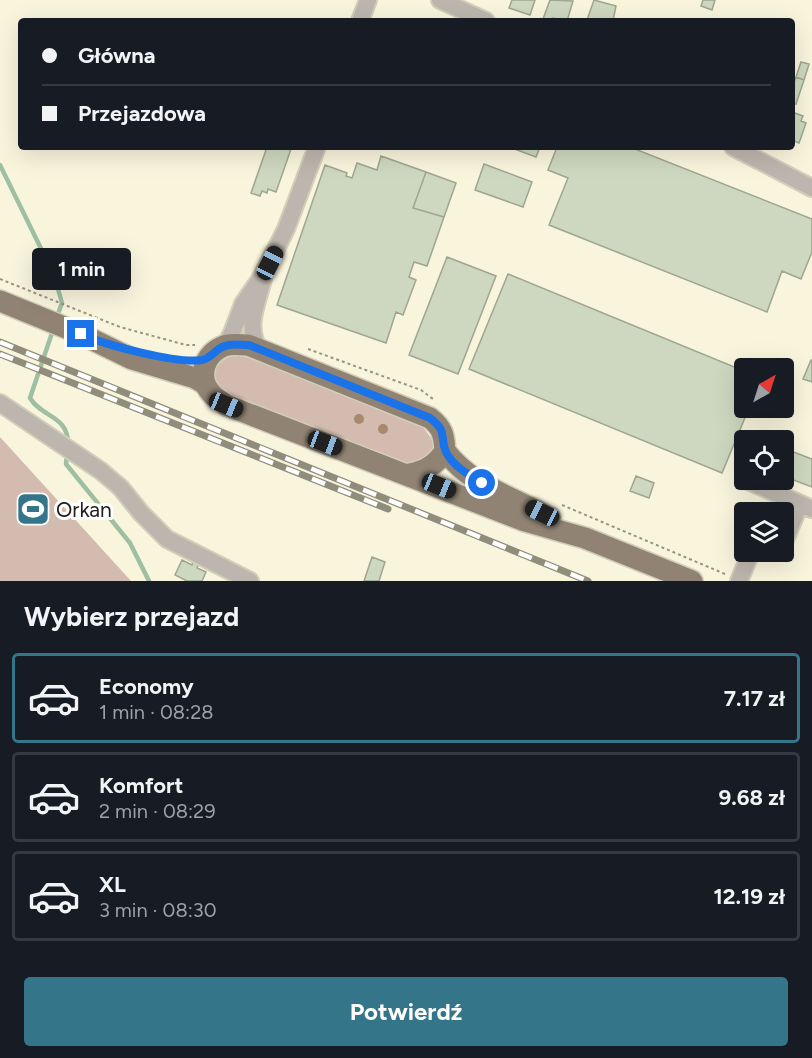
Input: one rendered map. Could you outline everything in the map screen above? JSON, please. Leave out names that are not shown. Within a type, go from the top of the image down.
[{"type":"main road","points":[[0,301],[38,305],[88,329],[163,357],[189,360],[225,346],[249,345],[430,418],[444,434],[445,451],[457,466],[482,483],[585,538]]},
{"type":"main road","points":[[88,329],[132,359],[195,378],[205,384]]},
{"type":"main road","points":[[205,352],[202,375],[205,384],[212,395],[226,405],[409,474],[525,521],[585,538],[692,581]]},
{"type":"main road","points":[[409,474],[431,466],[445,451]]},
{"type":"street","points":[[361,18],[368,0]]},
{"type":"street","points":[[440,0],[479,18]]},
{"type":"street","points":[[225,346],[243,304],[263,275],[286,229],[316,150]]},
{"type":"street","points":[[739,150],[812,188]]},
{"type":"street","points":[[259,350],[251,331],[263,275]]},
{"type":"street","points":[[0,403],[60,442],[121,488],[166,539],[250,581]]},
{"type":"street","points":[[769,490],[806,506],[794,526]]},
{"type":"street","points":[[739,581],[748,562]]},
{"type":"path","points":[[0,279],[38,305],[88,329],[120,327],[205,352]]},
{"type":"path","points":[[304,347],[421,390],[436,401]]},
{"type":"path","points":[[553,501],[739,581]]},
{"type":"shaded area","points":[[234,355],[261,360],[416,418],[431,438],[436,451],[415,465],[403,464],[232,400],[217,387],[212,375],[220,362]]},
{"type":"shaded area","name":"Orkan","points":[[0,437],[131,581],[0,581]]},
{"type":"building","points":[[512,0],[535,0],[530,15],[509,8]]},
{"type":"building","points":[[550,0],[573,1],[568,18],[543,18]]},
{"type":"building","points":[[594,0],[616,6],[614,18],[588,18]]},
{"type":"building","points":[[703,0],[715,0],[712,10],[701,6]]},
{"type":"building","points":[[801,62],[809,64],[804,80],[796,77]]},
{"type":"building","points":[[796,77],[804,80],[796,104],[795,104]]},
{"type":"building","points":[[795,113],[803,116],[801,121],[806,123],[799,143],[795,141]]},
{"type":"building","points":[[266,150],[291,150],[276,192],[268,189],[267,193],[262,191],[260,196],[251,193]]},
{"type":"building","points":[[517,150],[539,150],[536,157]]},
{"type":"building","points":[[556,150],[638,150],[812,219],[812,252],[801,279],[782,271],[767,312],[549,225],[568,178],[548,170]]},
{"type":"building","points":[[381,156],[426,172],[413,208],[444,217],[427,266],[414,262],[409,277],[416,280],[403,315],[396,312],[386,343],[277,305],[325,165],[347,173],[346,176],[352,178],[357,163],[377,170]]},
{"type":"building","points":[[484,164],[532,182],[523,207],[475,190]]},
{"type":"building","points":[[426,172],[456,183],[444,217],[413,208]]},
{"type":"building","points":[[447,257],[496,276],[458,374],[409,355]]},
{"type":"building","points":[[508,274],[734,367],[734,418],[745,418],[740,430],[734,430],[734,444],[722,473],[469,369]]},
{"type":"building","points":[[812,360],[812,382],[803,379]]},
{"type":"building","points":[[794,452],[812,459],[812,487],[794,480]]},
{"type":"building","points":[[636,476],[654,483],[649,498],[630,491]]},
{"type":"building","points":[[372,557],[385,562],[379,581],[364,581]]},
{"type":"building","points":[[182,560],[192,565],[193,562],[199,564],[197,568],[206,572],[202,581],[187,581],[175,575]]},
{"type":"waterway","points":[[0,165],[54,275],[62,303],[56,319]]},
{"type":"waterway","points":[[53,330],[30,398],[35,405],[64,427],[68,444]]},
{"type":"waterway","points":[[67,453],[66,464],[130,543],[149,581]]},
{"type":"railway","points":[[0,342],[588,581]]},
{"type":"railway","points":[[0,354],[388,509]]},
{"type":"place","name":"Orkan","points":[[33,509]]},
{"type":"route","points":[[81,334],[95,340],[163,357],[189,360],[208,359],[225,346],[249,345],[430,418],[444,434],[445,451],[457,466],[482,483]]}]
